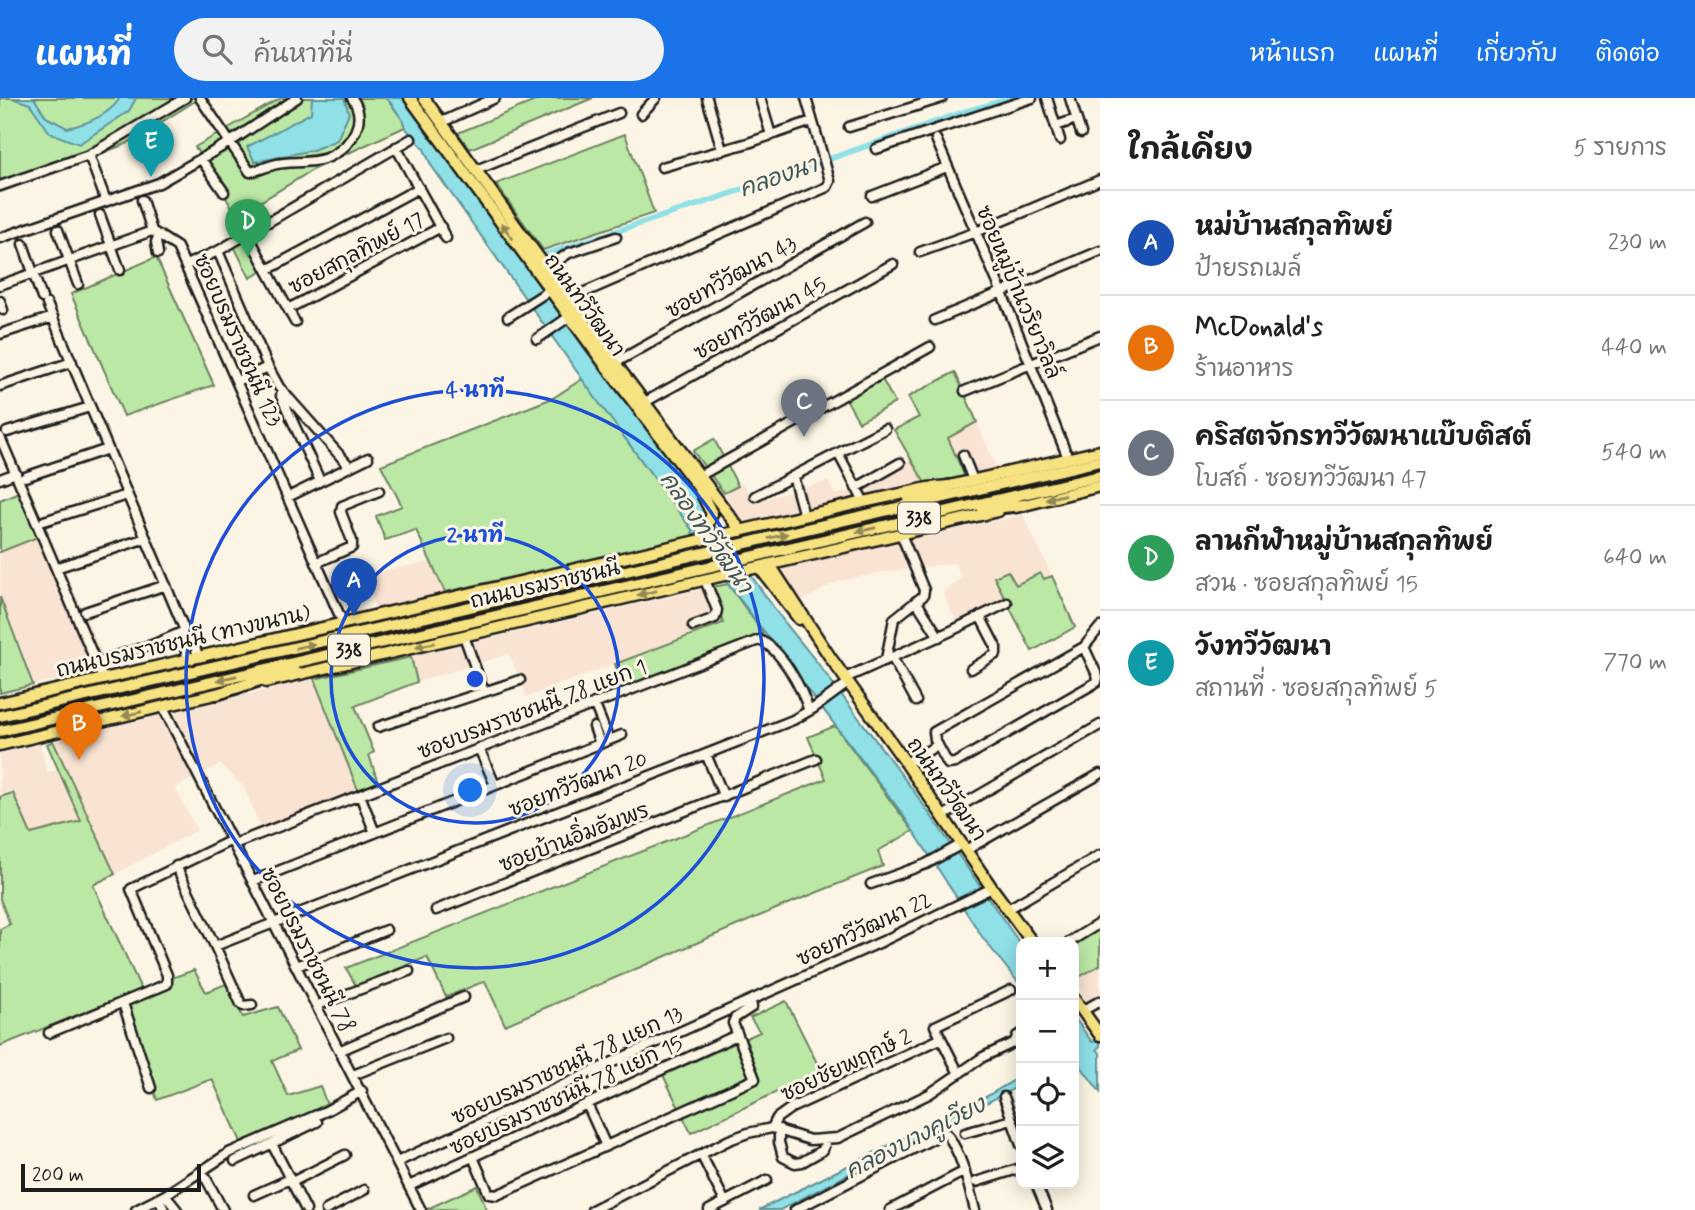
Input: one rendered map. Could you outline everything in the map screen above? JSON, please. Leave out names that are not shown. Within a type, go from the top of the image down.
[{"type":"highway","name":"ถนนบรมราชชนนี","points":[[0,716],[1100,461]]},
{"type":"highway","name":"ถนนบรมราชชนนี","points":[[0,731],[1100,476]]},
{"type":"highway","points":[[844,520],[949,486]]},
{"type":"highway","points":[[946,512],[1023,505]]},
{"type":"highway","points":[[217,694],[357,648]]},
{"type":"main road","name":"ถนนทวีวัฒนา","points":[[410,98],[567,319],[699,488],[712,514]]},
{"type":"main road","name":"ถนนทวีวัฒนา","points":[[424,98],[615,363],[741,531]]},
{"type":"main road","points":[[949,486],[1100,451]]},
{"type":"main road","name":"ถนนบรมราชชนนี (ทางขนาน)","points":[[0,703],[702,539],[928,488],[949,486]]},
{"type":"main road","name":"338","points":[[0,745],[1100,486]]},
{"type":"main road","points":[[702,539],[712,514],[721,518],[730,515]]},
{"type":"main road","name":"ถนนทวีวัฒนา","points":[[770,565],[830,657],[943,816],[988,891],[1008,909],[1028,937]]},
{"type":"main road","name":"ถนนทวีวัฒนา","points":[[759,567],[830,657]]},
{"type":"main road","points":[[1079,1007],[1100,1035]]},
{"type":"street","points":[[0,186],[89,155],[185,98]]},
{"type":"street","points":[[200,98],[250,172],[277,164],[329,157],[346,145],[358,131],[359,119],[352,98]]},
{"type":"street","points":[[0,238],[159,183],[298,98]]},
{"type":"street","points":[[442,122],[495,98]]},
{"type":"street","points":[[640,114],[656,98]]},
{"type":"street","points":[[707,98],[722,150]]},
{"type":"street","points":[[760,98],[771,135]]},
{"type":"street","points":[[569,299],[827,187],[830,181],[806,98]]},
{"type":"street","points":[[849,127],[927,100],[942,98]]},
{"type":"street","points":[[876,149],[1032,98]]},
{"type":"street","points":[[1047,98],[1060,140]]},
{"type":"street","points":[[1070,98],[1081,133]]},
{"type":"street","points":[[476,170],[619,113]]},
{"type":"street","points":[[1056,126],[1076,119]]},
{"type":"street","points":[[662,167],[812,121]]},
{"type":"street","points":[[186,265],[218,251],[411,139]]},
{"type":"street","name":"ซอยหมู่บ้านวริยาวิลล์","points":[[936,139],[1002,293],[1068,458]]},
{"type":"street","points":[[396,147],[446,238]]},
{"type":"street","points":[[89,155],[106,201]]},
{"type":"street","points":[[201,159],[224,192]]},
{"type":"street","points":[[872,196],[947,167]]},
{"type":"street","points":[[920,252],[976,232],[1100,180]]},
{"type":"street","points":[[267,270],[419,188]]},
{"type":"street","points":[[142,200],[155,233],[158,253]]},
{"type":"street","points":[[100,215],[120,270]]},
{"type":"street","name":"ซอยทวีวัฒนา 43","points":[[615,363],[865,222]]},
{"type":"street","name":"ซอยสกุลทิพย์ 17","points":[[288,309],[441,227]]},
{"type":"street","points":[[58,230],[78,284]]},
{"type":"street","points":[[0,285],[112,245],[155,233]]},
{"type":"street","name":"ซอยบรมราชชนนี 123","points":[[155,233],[177,247],[186,265],[343,623]]},
{"type":"street","points":[[247,233],[295,322]]},
{"type":"street","points":[[551,274],[557,261],[569,253],[616,237]]},
{"type":"street","points":[[23,244],[44,301],[185,631],[183,638],[193,658]]},
{"type":"street","points":[[218,251],[268,368],[282,390],[350,467]]},
{"type":"street","points":[[935,320],[1100,251]]},
{"type":"street","name":"ซอยทวีวัฒนา 45","points":[[645,402],[893,264]]},
{"type":"street","points":[[508,317],[547,291]]},
{"type":"street","points":[[0,334],[53,317]]},
{"type":"street","points":[[537,339],[567,319]]},
{"type":"street","points":[[965,391],[1100,336]]},
{"type":"street","points":[[701,475],[929,347]]},
{"type":"street","points":[[0,386],[72,362]]},
{"type":"street","points":[[237,381],[268,368]]},
{"type":"street","points":[[282,390],[281,396],[320,481]]},
{"type":"street","points":[[90,407],[3,434],[103,679]]},
{"type":"street","points":[[755,496],[885,429]]},
{"type":"street","points":[[0,479],[108,449]]},
{"type":"street","points":[[838,453],[864,502]]},
{"type":"street","points":[[963,455],[974,480]]},
{"type":"street","points":[[288,497],[368,458]]},
{"type":"street","points":[[856,488],[900,463]]},
{"type":"street","points":[[793,476],[803,516]]},
{"type":"street","points":[[316,563],[352,547],[341,512],[342,506],[379,491]]},
{"type":"street","points":[[44,521],[127,495]]},
{"type":"street","points":[[901,534],[924,590],[923,596],[894,619],[889,658],[916,701]]},
{"type":"street","points":[[62,566],[146,538]]},
{"type":"street","points":[[693,626],[715,618],[717,610],[709,579]]},
{"type":"street","points":[[85,612],[166,586]]},
{"type":"street","points":[[916,601],[939,637]]},
{"type":"street","name":"ซอยทวีวัฒนา 20","points":[[215,946],[793,720],[812,710],[847,681],[889,658],[1007,603]]},
{"type":"street","points":[[971,669],[996,654],[996,647],[980,616]]},
{"type":"street","points":[[1084,647],[1097,664],[1097,682],[955,763],[948,764],[934,732],[1084,647],[1100,627]]},
{"type":"street","points":[[106,659],[152,645],[185,631]]},
{"type":"street","points":[[464,636],[484,692]]},
{"type":"street","name":"ซอยบรมราชชนนี 78 แยก 1","points":[[123,1003],[167,984],[167,975],[131,892],[132,886],[176,866],[759,640],[772,648],[800,686],[812,710]]},
{"type":"street","points":[[378,727],[520,680]]},
{"type":"street","points":[[594,703],[609,740]]},
{"type":"street","name":"ซอยบรมราชชนนี 78","points":[[163,707],[362,1091],[419,1209]]},
{"type":"street","points":[[943,816],[1100,725]]},
{"type":"street","points":[[594,727],[600,744]]},
{"type":"street","points":[[253,881],[622,735]]},
{"type":"street","points":[[906,763],[938,745]]},
{"type":"street","points":[[479,748],[495,785]]},
{"type":"street","points":[[706,754],[724,797]]},
{"type":"street","name":"ซอยบ้านอิ่มอัมพร","points":[[436,910],[816,760]]},
{"type":"street","points":[[871,884],[961,848],[1100,774]]},
{"type":"street","points":[[360,795],[375,833]]},
{"type":"street","points":[[1008,909],[1100,855]]},
{"type":"street","points":[[176,866],[240,1004],[252,1005]]},
{"type":"street","name":"ซอยทวีวัฒนา 22","points":[[751,1000],[988,891]]},
{"type":"street","points":[[1077,937],[1100,923]]},
{"type":"street","points":[[297,966],[386,930]]},
{"type":"street","points":[[317,1005],[409,971]]},
{"type":"street","points":[[959,1074],[935,1026],[1011,990]]},
{"type":"street","points":[[341,1050],[464,997]]},
{"type":"street","points":[[473,1157],[489,1194],[497,1195],[755,1079],[733,1020],[752,1007],[751,1000]]},
{"type":"street","name":"ซอยบรมราชชนนี 78 แยก 13","points":[[397,1162],[751,1000]]},
{"type":"street","points":[[1082,1011],[1100,1001]]},
{"type":"street","points":[[49,1033],[123,1003],[151,1088]]},
{"type":"street","name":"ซอยบรมราชชนนี 78 แยก 15","points":[[409,1186],[737,1035]]},
{"type":"street","points":[[353,1075],[446,1038]]},
{"type":"street","name":"ซอยชัยพฤกษ์ 2","points":[[775,1128],[777,1118],[791,1108],[940,1039]]},
{"type":"street","points":[[592,1210],[748,1133],[775,1128],[810,1140],[826,1140],[847,1135],[929,1094],[983,1057],[1016,1043]]},
{"type":"street","points":[[136,1210],[162,1197],[229,1153],[326,1111],[362,1091]]},
{"type":"street","points":[[1004,1097],[1016,1131]]},
{"type":"street","points":[[587,1104],[606,1146]]},
{"type":"street","points":[[965,1133],[1012,1120]]},
{"type":"street","points":[[235,1161],[317,1122]]},
{"type":"street","points":[[775,1128],[783,1157],[794,1163],[802,1162],[823,1150],[826,1140]]},
{"type":"street","points":[[795,1210],[944,1133],[954,1143],[965,1171],[975,1210]]},
{"type":"street","points":[[272,1144],[306,1210]]},
{"type":"street","points":[[701,1154],[725,1202]]},
{"type":"street","points":[[254,1195],[345,1155]]},
{"type":"street","points":[[975,1182],[1016,1170]]},
{"type":"street","points":[[202,1171],[223,1210]]},
{"type":"street","points":[[890,1210],[965,1171]]},
{"type":"street","points":[[709,1210],[767,1180]]},
{"type":"street","points":[[1038,1189],[1047,1210]]},
{"type":"street","points":[[326,1210],[364,1190]]},
{"type":"street","points":[[162,1197],[164,1210]]},
{"type":"street","points":[[162,1197],[177,1210]]},
{"type":"shaded area","points":[[977,422],[997,469],[965,477],[948,438]]},
{"type":"shaded area","points":[[911,459],[926,485],[745,525],[724,493],[743,483],[754,502],[828,481],[835,495],[861,489]]},
{"type":"shaded area","points":[[1023,515],[1052,576],[957,624],[943,593],[962,577],[954,563],[839,581],[801,601],[778,570],[785,565]]},
{"type":"shaded area","points":[[48,533],[109,669],[33,685],[0,597],[0,552]]},
{"type":"shaded area","points":[[430,562],[445,592],[375,608],[366,574]]},
{"type":"shaded area","points":[[712,587],[723,623],[527,697],[509,654],[417,682],[411,657]]},
{"type":"shaded area","points":[[314,679],[358,790],[260,827],[244,787],[220,764],[175,788],[197,830],[115,874],[53,741]]},
{"type":"shaded area","points":[[40,743],[47,772],[58,770],[81,821],[31,834],[13,793],[0,797],[0,754]]},
{"type":"shaded area","points":[[1100,965],[1100,998],[1089,1005],[1079,988],[1079,977]]},
{"type":"green space","points":[[0,98],[200,98],[126,144],[0,192]]},
{"type":"green space","points":[[281,98],[387,98],[405,127],[316,168],[237,216],[195,147]]},
{"type":"green space","points":[[542,98],[593,98],[470,149],[458,133]]},
{"type":"green space","points":[[625,134],[654,213],[543,250],[496,184]]},
{"type":"green space","points":[[246,236],[264,270],[250,278],[233,244]]},
{"type":"green space","points":[[156,257],[214,385],[124,416],[71,294]]},
{"type":"green space","points":[[955,372],[977,422],[948,438],[965,477],[926,485],[894,430],[919,417],[908,397]]},
{"type":"green space","points":[[582,379],[693,531],[692,537],[445,592],[416,530],[385,540],[376,516],[402,506],[381,465],[553,398]]},
{"type":"green space","points":[[882,379],[895,403],[859,422],[846,399]]},
{"type":"green space","points":[[714,439],[738,486],[724,493],[693,451]]},
{"type":"green space","points":[[28,488],[48,533],[0,552],[0,500]]},
{"type":"green space","points":[[703,558],[707,563],[0,728],[0,721]]},
{"type":"green space","points":[[1008,571],[1016,585],[1040,573],[1044,579],[1052,576],[1075,627],[1032,651],[994,577]]},
{"type":"green space","points":[[728,584],[763,633],[623,687],[615,664],[723,623],[712,587]]},
{"type":"green space","points":[[0,597],[33,685],[0,693]]},
{"type":"green space","points":[[411,657],[417,682],[355,706],[374,752],[369,755],[378,782],[358,790],[314,679]]},
{"type":"green space","points":[[835,726],[913,831],[878,851],[883,866],[505,1025],[485,981],[446,997],[427,957],[356,986],[346,968],[826,779],[808,737]]},
{"type":"green space","points":[[53,741],[115,874],[93,885],[141,989],[194,970],[206,992],[226,984],[243,1017],[278,1007],[298,1050],[272,1061],[288,1096],[320,1086],[327,1105],[242,1144],[212,1079],[157,1100],[122,997],[0,1046],[0,929],[10,924],[0,899],[0,797],[13,793],[31,834],[81,821],[47,744]]},
{"type":"green space","points":[[1100,928],[1100,965],[1079,977],[1079,941]]},
{"type":"green space","points":[[786,1001],[821,1071],[691,1133],[663,1075],[760,1032],[750,1018]]},
{"type":"green space","points":[[477,1186],[487,1210],[427,1209]]},
{"type":"water","points":[[12,98],[34,98],[46,117],[67,128],[96,118],[120,98],[136,98],[129,111],[79,144],[50,133],[30,104]]},
{"type":"water","points":[[312,98],[344,98],[349,113],[337,140],[313,150],[255,162],[247,147],[311,113]]},
{"type":"water","name":"คลองทวีวัฒนา","points":[[387,98],[405,98],[567,324],[700,500],[705,510],[706,522],[717,528],[782,619],[913,790],[1016,938],[1016,980],[983,938],[901,812],[728,584],[699,553],[693,531],[599,403],[431,165],[424,149],[407,130]]},
{"type":"water","points":[[1079,1024],[1092,1042],[1100,1039],[1097,1049],[1100,1053],[1100,1092],[1079,1064]]},
{"type":"water","name":"คลองบางคูเวียง","points":[[1016,1079],[1016,1088],[780,1210],[759,1210],[982,1099]]},
{"type":"waterway","name":"คลองนา","points":[[544,255],[1012,98]]},
{"type":"place","name":"วังทวีวัฒนา","points":[[151,177]]},
{"type":"place","name":"ลานกีฬาหมู่บ้านสกุลทิพย์","points":[[248,257]]},
{"type":"place","name":"คริสตจักรทวีวัฒนาแบ๊บติสต์","points":[[804,437]]},
{"type":"place","name":"หม่บ้านสกุลทิพย์","points":[[354,616]]},
{"type":"place","name":"McDonald's","points":[[79,760]]}]
